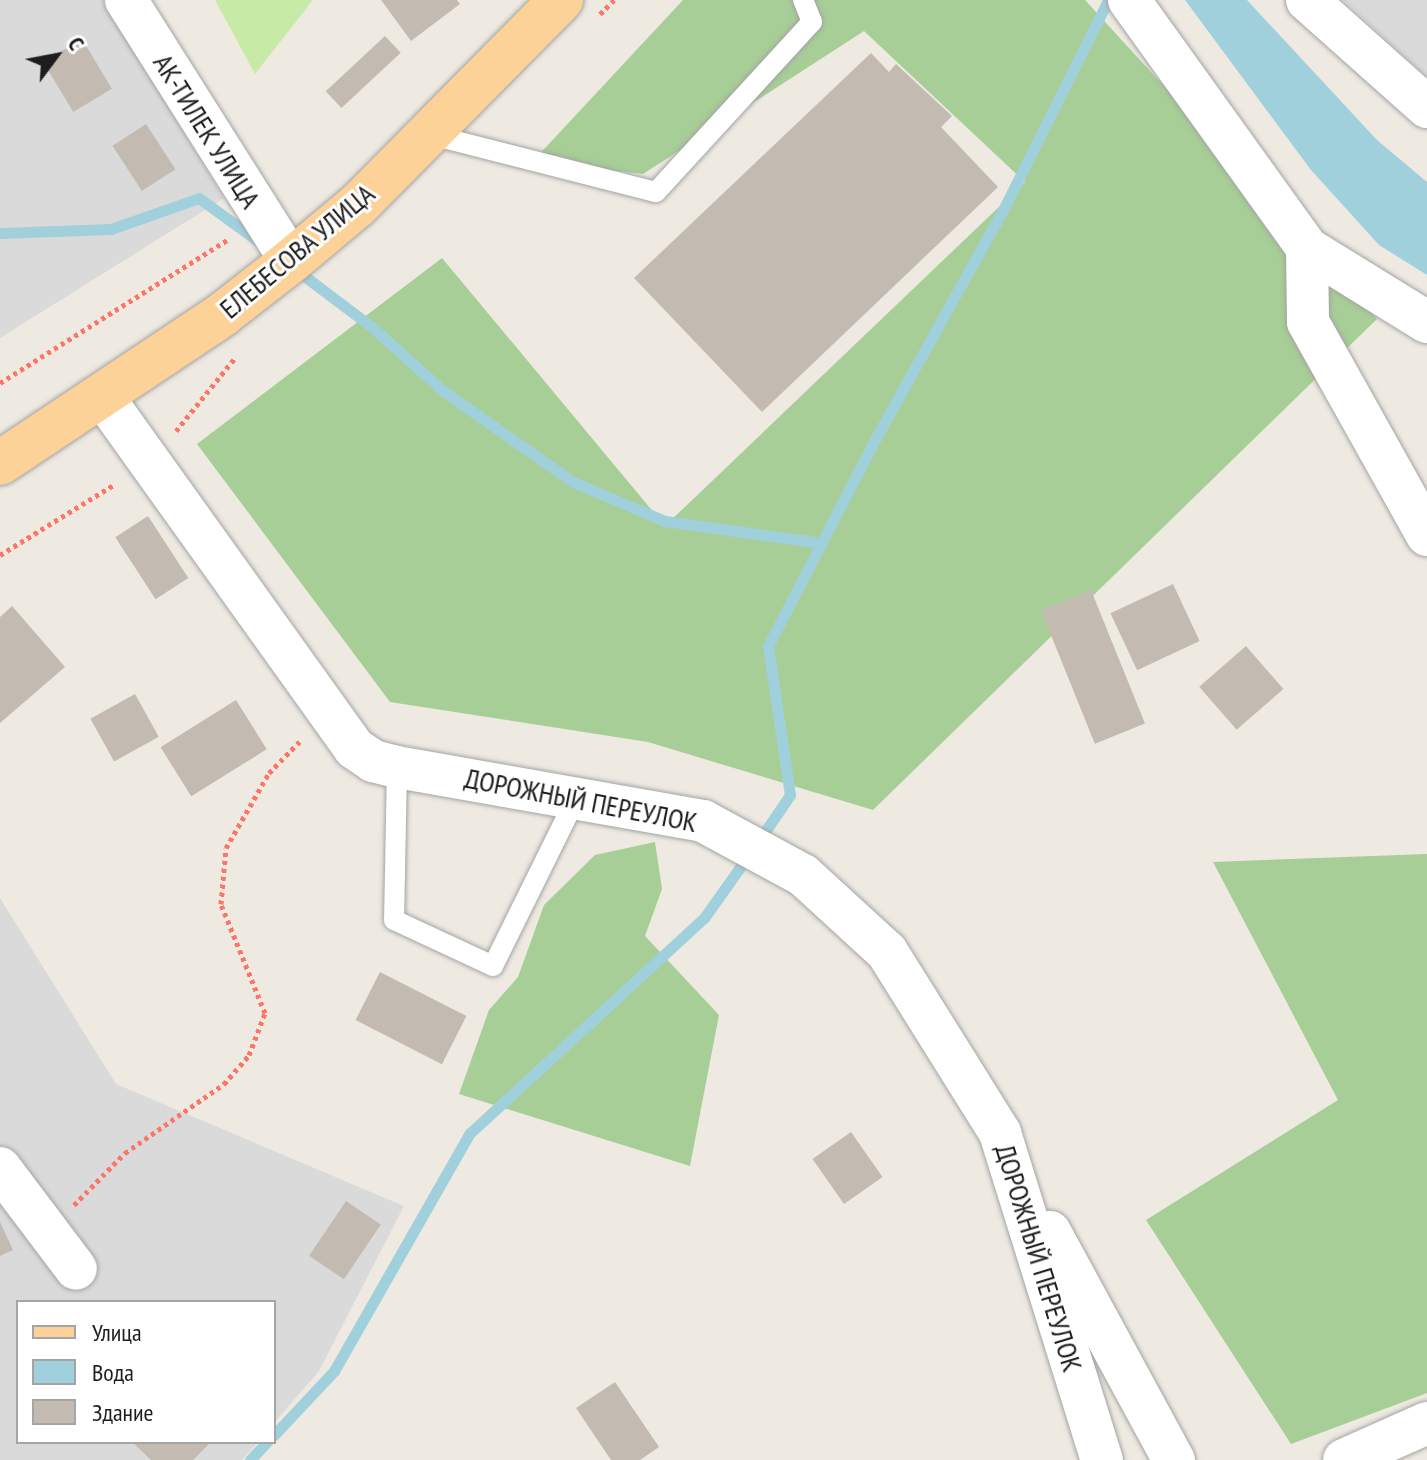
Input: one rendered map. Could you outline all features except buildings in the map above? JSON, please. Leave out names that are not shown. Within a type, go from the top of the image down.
[{"type":"main road","name":"ЕЛЕБЕСОВА УЛИЦА","points":[[0,463],[103,397],[291,261],[358,205],[561,0]]},
{"type":"street","name":"АК-ТИЛЕК УЛИЦА","points":[[126,0],[291,261]]},
{"type":"street","points":[[1129,0],[1307,248],[1427,322]]},
{"type":"street","points":[[1307,0],[1427,107]]},
{"type":"street","points":[[1307,248],[1308,322],[1427,535]]},
{"type":"street","name":"ДОРОЖНЫЙ ПЕРЕУЛОК","points":[[103,397],[354,748],[373,761],[397,767],[577,796],[703,821],[803,875],[887,952],[1000,1133],[1102,1460]]},
{"type":"street","points":[[1000,1133],[1174,1460]]},
{"type":"street","points":[[0,1168],[76,1269]]},
{"type":"street","points":[[1344,1460],[1427,1423]]},
{"type":"lane","points":[[428,134],[656,192],[812,22],[803,0]]},
{"type":"lane","points":[[397,767],[394,920],[493,966],[577,796]]},
{"type":"path","points":[[48,1231],[125,1153],[224,1084],[249,1055],[265,1013],[221,904],[226,848],[269,773],[328,711]]},
{"type":"shaded area","points":[[0,0],[103,0],[224,198],[0,338]]},
{"type":"shaded area","points":[[1343,0],[1427,0],[1427,77]]},
{"type":"shaded area","points":[[0,898],[116,1084],[404,1206],[319,1371],[276,1421],[276,1300],[16,1300],[16,1444],[256,1444],[242,1460],[0,1460]]},
{"type":"green space","points":[[215,0],[313,0],[255,74]]},
{"type":"green space","points":[[683,0],[1085,0],[1377,319],[873,810],[648,742],[390,702],[197,444],[442,258],[665,526],[1025,182],[864,31],[643,174],[533,161]]},
{"type":"green space","points":[[655,842],[662,889],[645,936],[719,1015],[690,1166],[459,1094],[489,1010],[518,977],[544,905],[595,855]]},
{"type":"green space","points":[[1427,854],[1427,1393],[1291,1444],[1146,1220],[1338,1100],[1213,862]]},
{"type":"water","points":[[1185,0],[1247,0],[1377,140],[1427,182],[1427,275],[1379,245],[1311,170]]},
{"type":"waterway","points":[[758,842],[790,795],[768,646],[872,445],[1005,206],[1108,0]]},
{"type":"waterway","points":[[0,233],[111,229],[199,198],[262,244]]},
{"type":"waterway","points":[[295,269],[372,327],[442,390],[573,482],[665,521],[821,543]]},
{"type":"waterway","points":[[276,1433],[334,1371],[470,1133],[704,918],[748,856]]},
{"type":"waterway","points":[[250,1460],[265,1444]]}]
